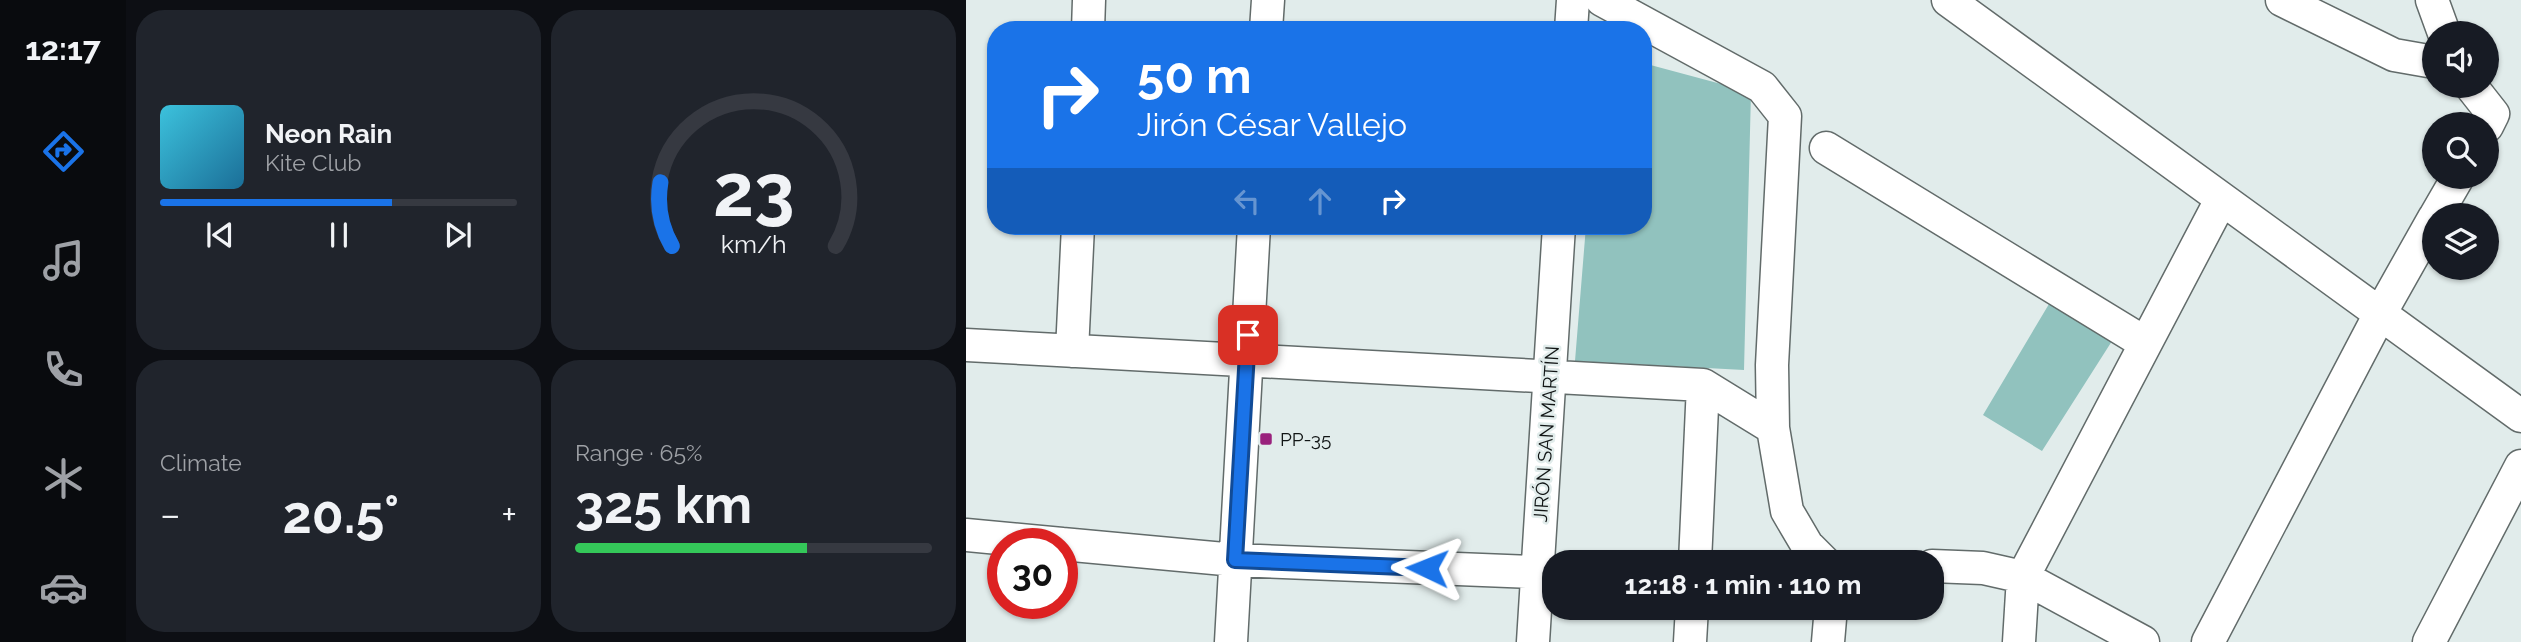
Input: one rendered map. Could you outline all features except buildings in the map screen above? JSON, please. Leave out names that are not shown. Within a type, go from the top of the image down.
[{"type":"street","points":[[1088,21],[1089,0]]},
{"type":"street","points":[[1267,21],[1268,0]]},
{"type":"street","points":[[1572,21],[1573,0]]},
{"type":"street","points":[[1601,0],[1640,21]]},
{"type":"street","points":[[1948,0],[2521,416]]},
{"type":"street","points":[[2282,0],[2394,55],[2422,60]]},
{"type":"street","points":[[2432,0],[2440,21]]},
{"type":"street","points":[[1652,28],[1762,87],[1785,116],[1772,365],[1773,428],[1787,511],[1812,550]]},
{"type":"street","points":[[2480,98],[2491,112]]},
{"type":"street","points":[[1826,148],[2145,343]]},
{"type":"street","points":[[2019,642],[2023,577],[2221,200]]},
{"type":"street","points":[[1072,351],[1078,235]]},
{"type":"street","points":[[1231,642],[1254,235]]},
{"type":"street","name":"JIRÓN SAN MARTÍN","points":[[1546,550],[1550,376],[1558,235]]},
{"type":"street","points":[[2208,642],[2380,314],[2422,240]]},
{"type":"street","points":[[966,345],[1703,385],[1773,428]]},
{"type":"street","points":[[1696,550],[1703,385]]},
{"type":"street","points":[[2429,642],[2521,466]]},
{"type":"street","points":[[966,535],[987,537]]},
{"type":"street","points":[[1078,545],[1235,560],[1542,573]]},
{"type":"street","points":[[1944,566],[1983,568],[2023,577],[2143,642]]},
{"type":"street","name":"JIRÓN SAN MARTÍN","points":[[1533,642],[1542,594]]},
{"type":"street","points":[[1690,642],[1691,620]]},
{"type":"street","points":[[1828,642],[1830,620]]},
{"type":"shaded area","points":[[1652,65],[1751,92],[1744,370],[1575,361],[1585,235],[1652,235]]},
{"type":"shaded area","points":[[2049,304],[2112,341],[2042,451],[1983,415]]},
{"type":"place","name":"PP-35","points":[[1266,439]]},
{"type":"route","points":[[1248,335],[1235,560],[1427,568]]}]
